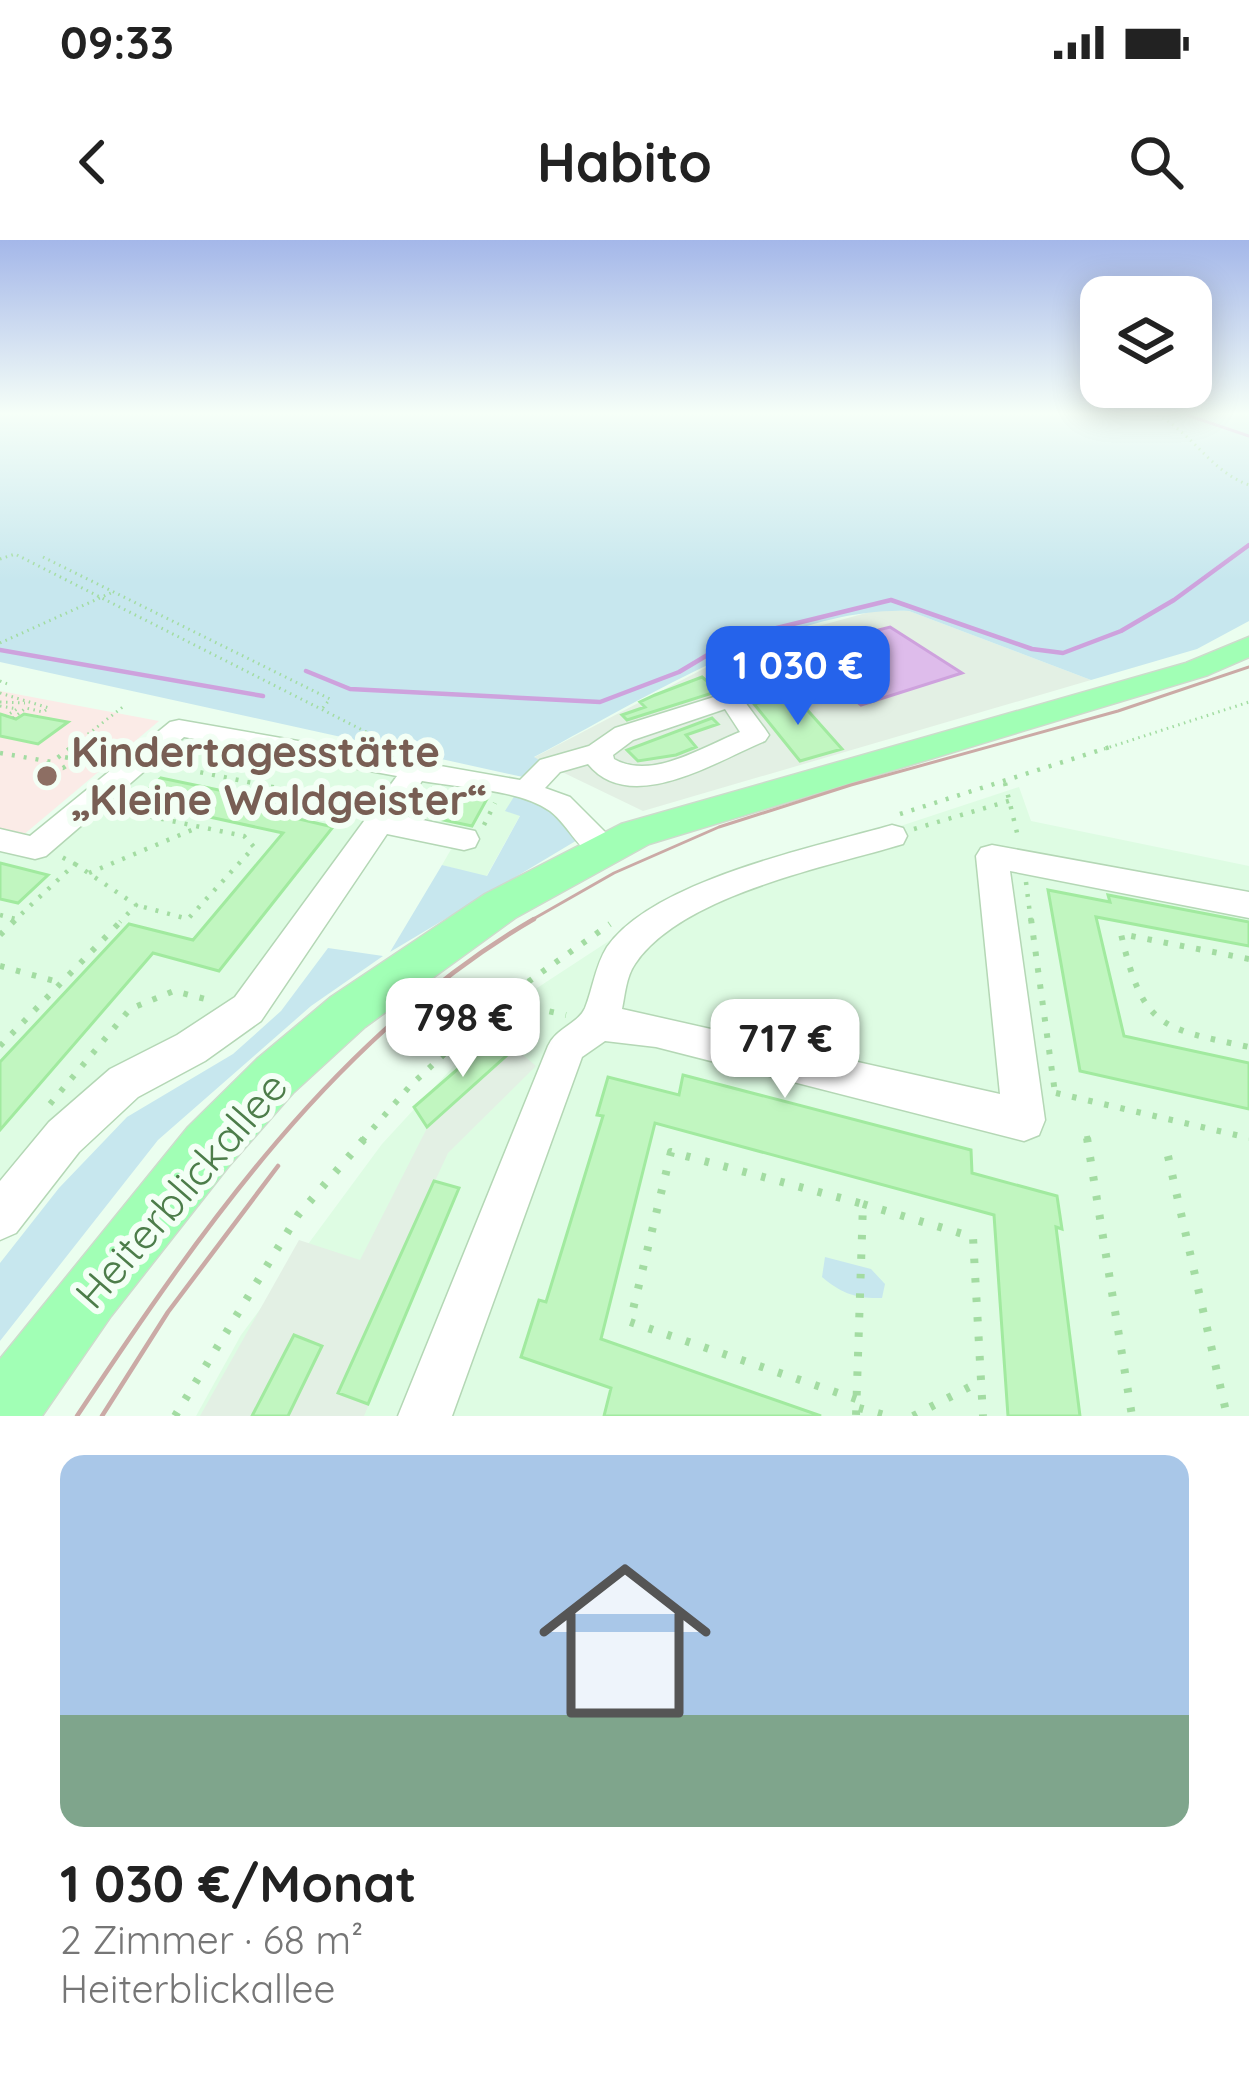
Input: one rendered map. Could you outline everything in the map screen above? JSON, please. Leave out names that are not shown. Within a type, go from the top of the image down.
[{"type":"main road","name":"Heiterblickallee","points":[[0,1416],[89,1294],[208,1147],[275,1076],[404,971],[500,906],[603,849],[697,815],[1197,669],[1249,646]]},
{"type":"street","points":[[515,789],[550,766],[599,752],[624,734],[730,699],[756,735],[653,777],[637,779],[602,764],[599,752]]},
{"type":"street","points":[[0,840],[35,848],[179,728],[515,789],[560,804],[603,849]]},
{"type":"street","name":"Heiterblickallee","points":[[0,1217],[64,1137],[124,1083],[191,1048],[248,1010],[385,817],[428,773]]},
{"type":"street","points":[[385,817],[464,839]]},
{"type":"street","points":[[425,1416],[567,1046],[599,1023],[617,962],[647,929],[735,886],[893,826]]},
{"type":"street","points":[[599,1023],[656,1030],[1024,1120],[1038,1088],[1007,859],[1249,905]]},
{"type":"path","points":[[1218,470],[1229,481],[1249,485]]},
{"type":"path","points":[[0,559],[15,554],[419,759],[428,773]]},
{"type":"path","points":[[43,557],[330,698],[321,710]]},
{"type":"path","points":[[0,643],[113,592]]},
{"type":"path","points":[[0,681],[10,685],[0,692]]},
{"type":"path","points":[[0,692],[30,699],[21,706],[0,704]]},
{"type":"path","points":[[893,826],[1005,783],[1249,702]]},
{"type":"path","points":[[0,704],[17,709],[9,717],[26,708],[43,712],[49,708],[25,703]]},
{"type":"path","points":[[60,756],[76,759],[63,768],[44,765],[124,706]]},
{"type":"path","points":[[0,753],[50,761]]},
{"type":"path","points":[[140,760],[385,817]]},
{"type":"path","points":[[1005,783],[1012,800],[1007,859],[1038,1088],[1249,1138]]},
{"type":"path","points":[[464,839],[480,842],[515,789]]},
{"type":"path","points":[[893,826],[1012,800]]},
{"type":"path","points":[[35,848],[75,864],[136,905],[188,919],[254,848],[244,836],[111,808]]},
{"type":"path","points":[[89,873],[124,856],[171,844],[199,826]]},
{"type":"path","points":[[0,930],[75,864]]},
{"type":"path","points":[[0,1046],[136,905]]},
{"type":"path","points":[[0,915],[16,919]]},
{"type":"path","points":[[175,1416],[298,1215],[410,1085],[501,1001],[626,915]]},
{"type":"path","points":[[1249,959],[1121,934],[1132,988],[1151,1015],[1185,1032],[1249,1047]]},
{"type":"path","points":[[0,965],[61,982]]},
{"type":"path","points":[[501,1001],[599,1023]]},
{"type":"path","points":[[1088,1136],[1132,1416]]},
{"type":"path","points":[[888,1416],[630,1322],[671,1152],[973,1237],[983,1416]]},
{"type":"path","points":[[1168,1156],[1227,1416]]},
{"type":"path","points":[[856,1408],[863,1204]]},
{"type":"path","points":[[913,1416],[981,1381]]},
{"type":"shaded area","points":[[0,470],[1249,470],[1249,621],[1197,649],[1091,680],[909,611],[862,614],[814,624],[716,661],[534,757],[541,761],[523,777],[0,662]]},
{"type":"shaded area","points":[[877,610],[909,611],[1091,680],[643,811],[533,758],[749,645]]},
{"type":"shaded area","points":[[890,627],[962,673],[861,705],[798,650]]},
{"type":"shaded area","name":"Kindertagesstätte „Kleine Waldgeister“","points":[[0,691],[159,721],[22,836],[0,831]]},
{"type":"shaded area","points":[[179,728],[532,794],[486,877],[442,865],[457,839],[382,822],[248,1009],[191,1048],[0,1217],[0,840],[36,848]]},
{"type":"shaded area","points":[[1019,787],[1031,821],[1249,866],[1249,1416],[196,1416],[241,1335],[382,1144],[508,1007],[667,903]]},
{"type":"shaded area","points":[[515,795],[554,807],[584,836],[390,952],[442,865],[487,876],[520,816],[505,811]]},
{"type":"shaded area","points":[[328,948],[383,956],[311,1006],[158,1140],[0,1341],[0,1263],[59,1188],[127,1117],[233,1054],[281,1011]]},
{"type":"shaded area","points":[[498,1034],[536,1066],[448,1153],[435,1181],[459,1188],[364,1416],[200,1416],[299,1240],[360,1260],[427,1128],[414,1107]]},
{"type":"shaded area","points":[[825,1257],[871,1269],[885,1284],[882,1298],[857,1296],[829,1283],[822,1277]]},
{"type":"building","points":[[702,677],[719,691],[627,720],[622,715],[645,707],[640,702]]},
{"type":"building","points":[[794,695],[842,749],[800,761],[754,704]]},
{"type":"building","points":[[0,714],[68,722],[38,744],[0,736]]},
{"type":"building","points":[[712,718],[718,724],[686,735],[696,747],[676,755],[638,761],[627,750]]},
{"type":"building","points":[[161,778],[296,806],[286,816],[333,827],[219,971],[153,953],[0,1130],[0,1062],[129,924],[193,940],[283,833],[136,801]]},
{"type":"building","points":[[432,788],[488,797],[472,826],[415,814]]},
{"type":"building","points":[[0,863],[48,875],[18,903],[0,899]]},
{"type":"building","points":[[1048,890],[1110,902],[1108,895],[1249,922],[1249,946],[1096,917],[1124,1036],[1249,1063],[1249,1109],[1080,1071]]},
{"type":"building","points":[[498,1034],[515,1048],[427,1127],[414,1107]]},
{"type":"building","points":[[683,1075],[971,1150],[972,1173],[1057,1196],[1062,1229],[1056,1227],[1080,1416],[1008,1416],[994,1215],[655,1123],[601,1339],[821,1416],[604,1416],[611,1388],[521,1357],[539,1300],[546,1302],[603,1116],[597,1115],[608,1077],[679,1095]]},
{"type":"building","points":[[434,1181],[459,1188],[368,1404],[338,1393]]},
{"type":"building","points":[[294,1335],[322,1346],[288,1416],[252,1416]]},
{"type":"waterway","points":[[306,671],[350,689],[600,702],[679,672],[736,638],[891,600],[1032,649],[1063,653],[1121,631],[1174,600],[1249,545]]},
{"type":"waterway","points":[[0,650],[263,696]]},
{"type":"tram line","points":[[528,922],[614,873],[719,827],[1118,711],[1249,667]]},
{"type":"tram line","points":[[77,1416],[224,1208],[335,1078],[463,965],[534,919]]},
{"type":"tram line","points":[[102,1416],[168,1312],[278,1166]]},
{"type":"place","name":"Kindertagesstätte „Kleine Waldgeister“","points":[[47,776]]}]
